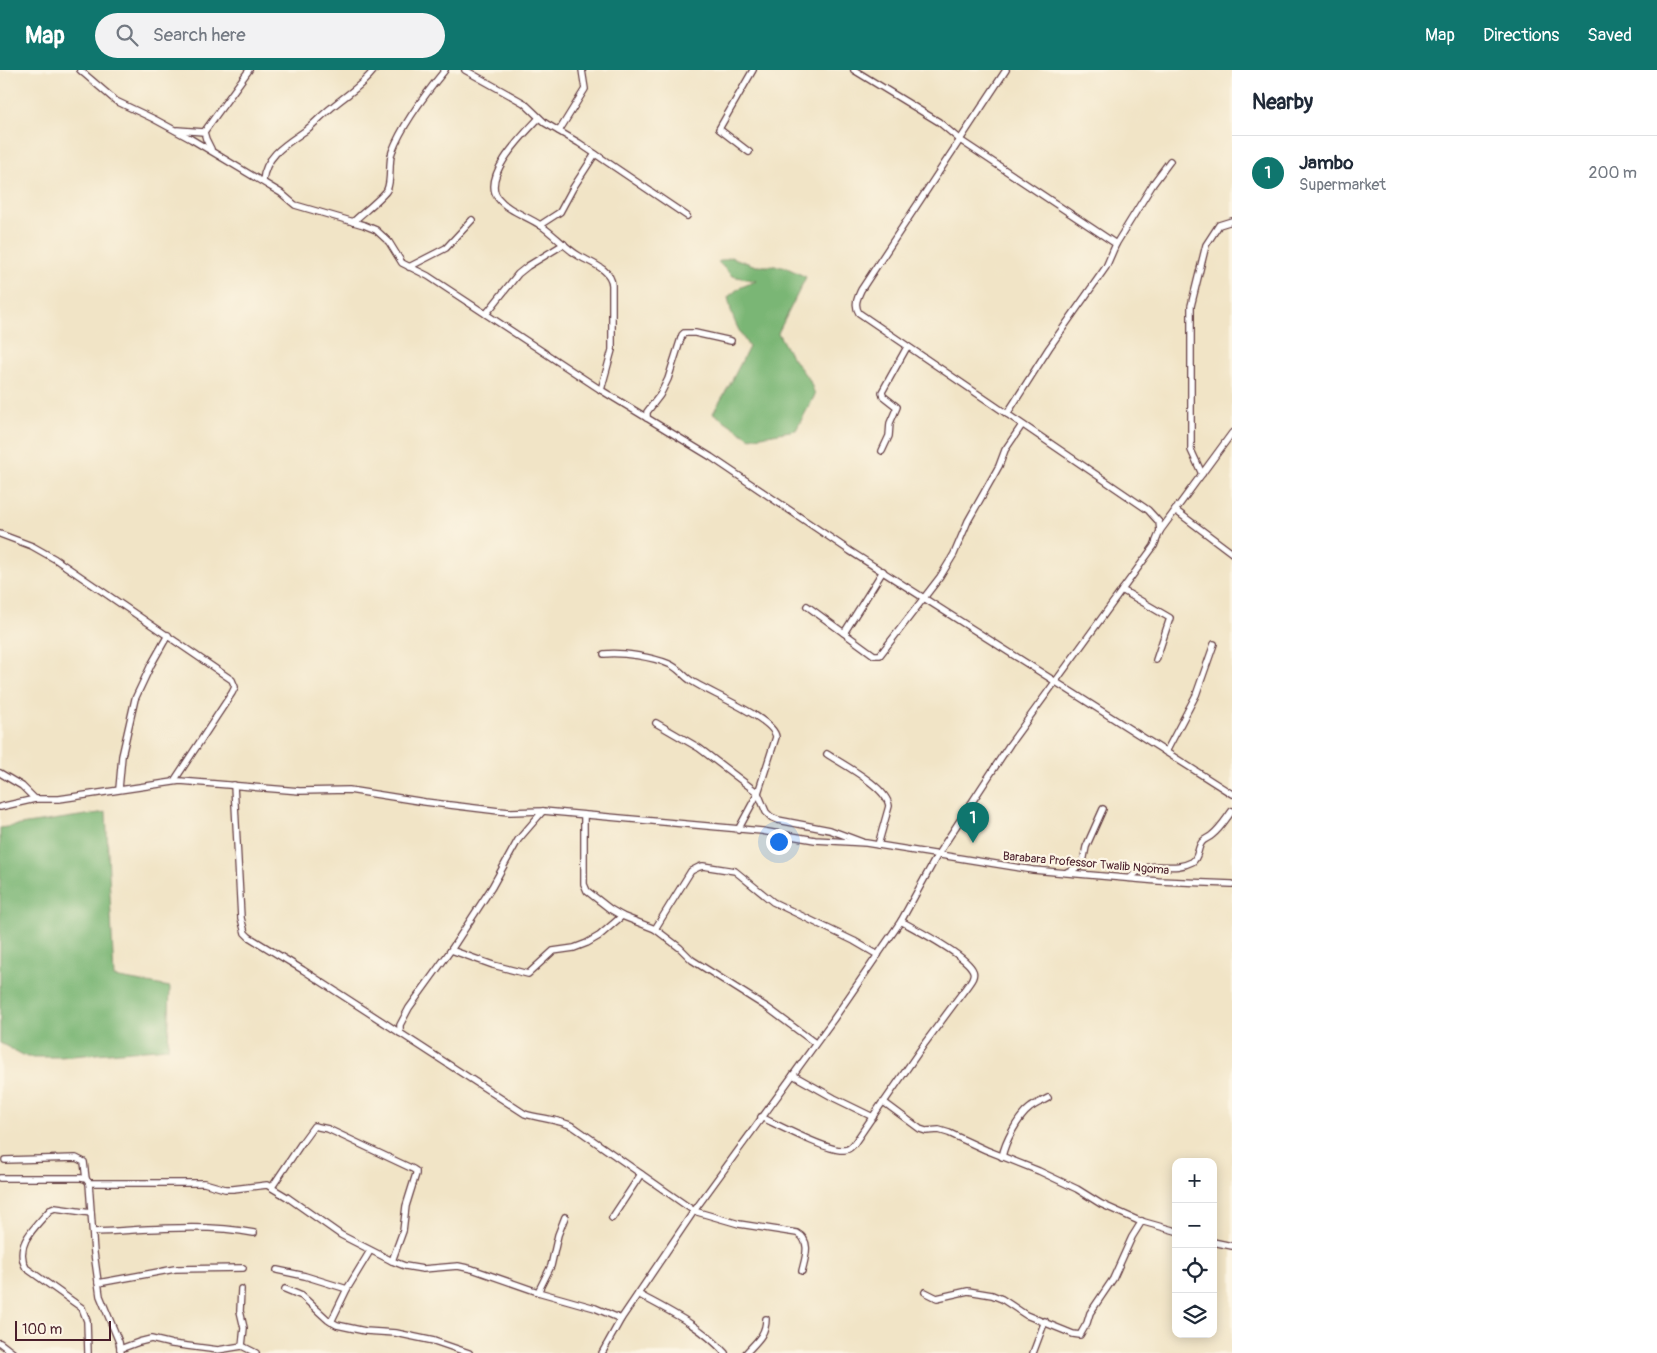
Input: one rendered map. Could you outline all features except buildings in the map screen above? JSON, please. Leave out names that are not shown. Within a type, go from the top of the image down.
[{"type":"street","points":[[80,70],[116,101],[171,129],[281,192],[298,207],[364,225],[382,235],[390,242],[400,260],[409,267],[428,276],[601,390],[711,457],[782,506],[1232,794]]},
{"type":"street","points":[[204,132],[248,70]]},
{"type":"street","points":[[263,182],[265,168],[285,144],[304,131],[332,106],[350,95],[366,81],[374,70]]},
{"type":"street","points":[[353,222],[386,191],[389,166],[396,145],[425,96],[445,70]]},
{"type":"street","points":[[465,70],[524,103],[539,118],[687,216]]},
{"type":"street","points":[[559,131],[586,89],[582,70]]},
{"type":"street","points":[[749,152],[719,129],[753,70]]},
{"type":"street","points":[[854,70],[939,122],[960,140],[1116,244]]},
{"type":"street","points":[[1006,70],[861,290],[856,300],[856,308],[859,314],[1148,510],[1159,522],[1160,531]]},
{"type":"street","points":[[539,118],[522,136],[499,167],[493,181],[493,187],[499,199],[540,225],[571,251],[604,270],[612,280],[612,350],[601,390]]},
{"type":"street","points":[[171,129],[204,132]]},
{"type":"street","points":[[204,132],[208,145],[214,153]]},
{"type":"street","points":[[540,225],[552,219],[560,212],[595,154]]},
{"type":"street","points":[[1008,414],[1049,348],[1106,267],[1116,244],[1170,161]]},
{"type":"street","points":[[409,267],[446,248],[472,220]]},
{"type":"street","points":[[1202,474],[1191,450],[1191,306],[1206,245],[1219,225],[1232,221]]},
{"type":"street","points":[[486,314],[518,274],[564,244]]},
{"type":"street","points":[[647,418],[647,412],[664,388],[684,333],[695,333],[731,340]]},
{"type":"street","points":[[882,451],[889,436],[890,422],[897,407],[883,396],[882,392],[907,347]]},
{"type":"street","points":[[806,606],[874,655],[880,655],[940,577],[954,554],[968,521],[999,466],[1005,450],[1022,424]]},
{"type":"street","points":[[602,1353],[621,1319],[694,1211],[901,921],[938,854],[1010,744],[1154,546],[1160,531],[1232,433]]},
{"type":"street","points":[[1175,510],[1232,553]]},
{"type":"street","points":[[0,534],[32,546],[55,559],[232,680],[235,687],[225,705],[174,781]]},
{"type":"street","points":[[844,633],[883,571]]},
{"type":"street","points":[[1122,590],[1170,618],[1156,660]]},
{"type":"street","points":[[119,789],[122,756],[135,699],[168,635]]},
{"type":"street","points":[[1166,752],[1196,695],[1214,644]]},
{"type":"street","points":[[604,654],[614,653],[670,664],[691,681],[767,723],[774,730],[776,737],[758,793],[738,830]]},
{"type":"street","points":[[656,723],[699,748],[758,793],[766,812],[771,817],[830,830],[866,844]]},
{"type":"street","points":[[827,754],[876,787],[889,802],[878,845]]},
{"type":"street","points":[[0,774],[22,786],[35,799]]},
{"type":"street","name":"Barabara Professor Twalib Ngoma","points":[[0,807],[35,799],[59,799],[174,781],[300,791],[349,790],[499,811],[543,811],[878,845],[1023,869],[1158,881],[1232,884]]},
{"type":"street","points":[[234,785],[240,918],[245,933],[256,942],[303,970],[525,1114],[545,1120],[558,1121],[574,1127],[694,1211],[730,1222],[797,1233],[802,1236],[806,1240],[807,1246],[802,1271]]},
{"type":"street","points":[[1065,873],[1075,869],[1084,862],[1086,847],[1103,809]]},
{"type":"street","points":[[400,1033],[402,1019],[451,950],[492,887],[518,840],[543,811]]},
{"type":"street","points":[[1130,878],[1148,866],[1180,866],[1193,861],[1196,858],[1202,841],[1212,835],[1232,811]]},
{"type":"street","points":[[584,815],[583,864],[585,887],[595,898],[622,916],[655,928],[676,944],[692,960],[768,1008],[815,1044]]},
{"type":"street","points":[[655,928],[690,871],[703,866],[735,871],[773,902],[854,940],[878,955]]},
{"type":"street","points":[[451,950],[493,965],[528,974],[553,951],[574,948],[587,943],[599,936],[622,916]]},
{"type":"street","points":[[761,1117],[823,1145],[844,1150],[848,1149],[854,1144],[968,985],[973,977],[974,972],[972,968],[938,942],[901,921]]},
{"type":"street","points":[[793,1074],[834,1098],[873,1117]]},
{"type":"street","points":[[1002,1157],[1007,1140],[1022,1117],[1030,1107],[1048,1098]]},
{"type":"street","points":[[884,1102],[920,1129],[949,1132],[1002,1157],[1039,1171],[1077,1189],[1102,1204],[1142,1221],[1172,1230]]},
{"type":"street","points":[[272,1186],[314,1126],[328,1129],[413,1169],[416,1171],[416,1174],[406,1206],[403,1231],[392,1261]]},
{"type":"street","points":[[5,1160],[76,1158],[84,1162],[88,1181],[98,1283],[104,1306],[121,1351],[139,1342],[151,1339],[218,1350],[242,1346],[256,1353]]},
{"type":"street","points":[[612,1218],[640,1174]]},
{"type":"street","points":[[0,1178],[81,1178],[88,1181],[204,1183],[233,1189],[261,1185],[272,1186],[341,1235],[392,1261],[423,1269],[458,1266],[472,1269],[538,1292],[595,1308],[621,1319]]},
{"type":"street","points":[[88,1353],[87,1321],[82,1308],[26,1268],[21,1252],[28,1236],[50,1210],[55,1208],[91,1213]]},
{"type":"street","points":[[538,1292],[551,1266],[558,1235],[565,1218]]},
{"type":"street","points":[[925,1292],[937,1298],[960,1292],[977,1291],[1002,1299],[1026,1314],[1073,1334],[1080,1335],[1090,1313],[1113,1279],[1132,1237],[1142,1221]]},
{"type":"street","points":[[93,1232],[169,1228],[228,1229],[254,1233]]},
{"type":"street","points":[[1217,1243],[1232,1246]]},
{"type":"street","points":[[331,1322],[347,1289],[370,1251]]},
{"type":"street","points":[[98,1283],[175,1269],[243,1268]]},
{"type":"street","points":[[277,1270],[305,1276],[347,1289]]},
{"type":"street","points":[[241,1288],[240,1311],[244,1328],[242,1346]]},
{"type":"street","points":[[285,1288],[302,1296],[331,1322],[344,1327],[396,1333],[469,1353]]},
{"type":"street","points":[[638,1294],[681,1317],[702,1331],[725,1353]]},
{"type":"street","points":[[746,1353],[765,1331],[766,1319]]},
{"type":"street","points":[[1033,1353],[1044,1322]]},
{"type":"street","points":[[0,1343],[13,1353]]},
{"type":"green space","points":[[731,257],[756,266],[783,266],[806,277],[778,333],[789,353],[810,381],[815,395],[796,430],[750,438],[713,413],[749,347],[736,323],[728,297],[739,288],[756,281],[732,276],[718,262]]},
{"type":"green space","points":[[106,812],[114,977],[170,987],[168,1048],[60,1057],[27,1057],[0,1043],[0,828]]},
{"type":"place","name":"Jambo","points":[[973,843]]}]
